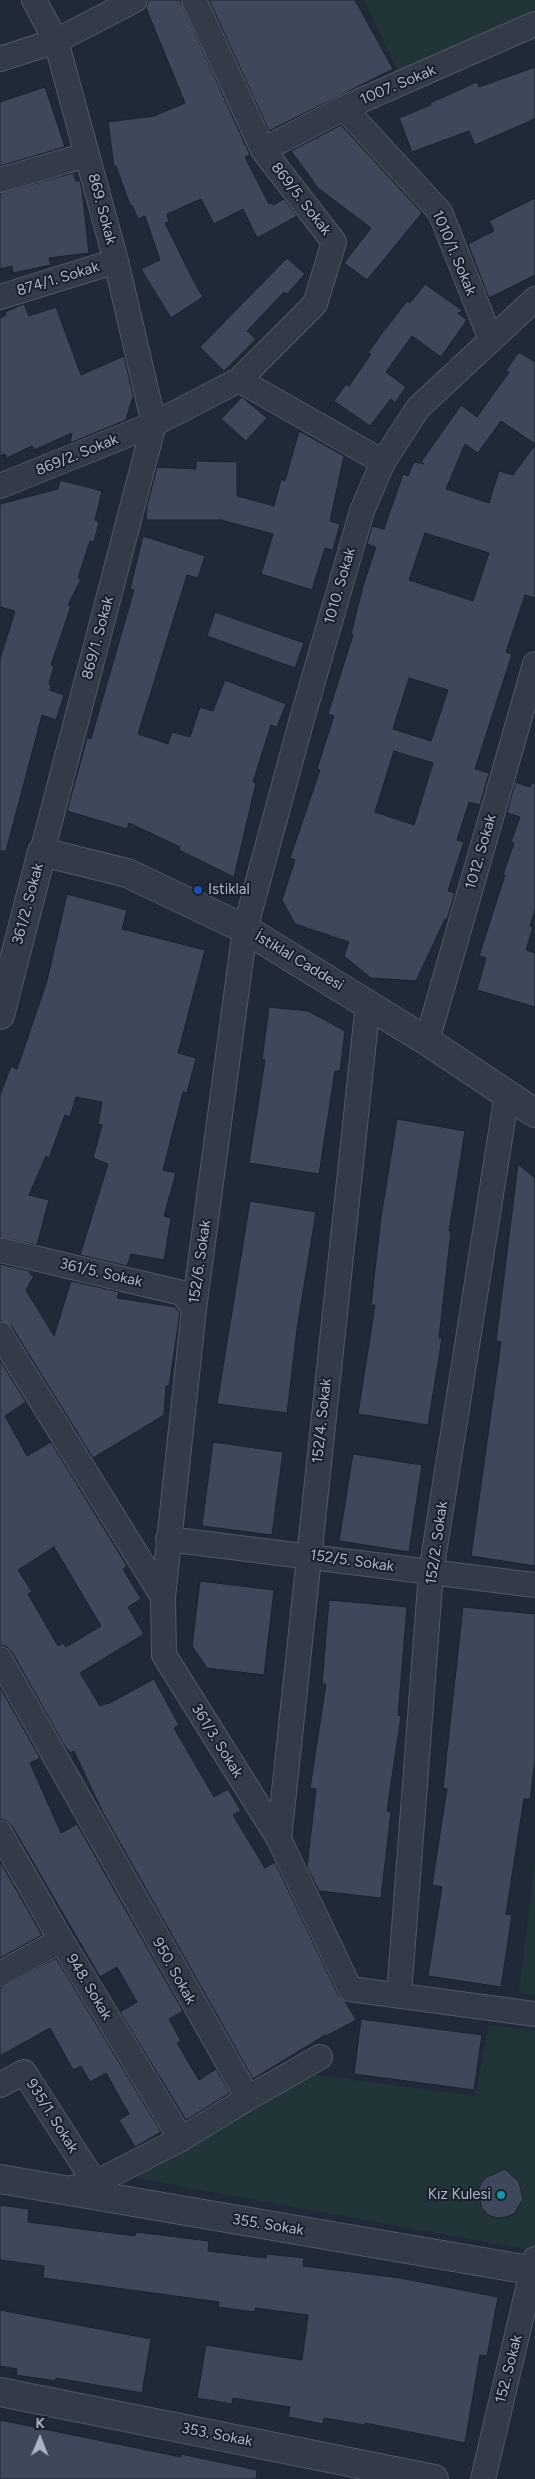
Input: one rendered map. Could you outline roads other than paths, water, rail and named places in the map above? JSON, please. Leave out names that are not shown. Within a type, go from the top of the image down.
[{"type":"street","name":"869. Sokak","points":[[34,0],[56,41],[116,261],[154,424]]},
{"type":"street","points":[[0,59],[56,41],[134,0]]},
{"type":"street","name":"869/5. Sokak","points":[[154,424],[239,380],[314,304],[334,242],[263,150],[194,0]]},
{"type":"street","name":"1007. Sokak","points":[[263,150],[344,108],[535,24]]},
{"type":"street","name":"1010/1. Sokak","points":[[344,108],[440,212],[491,340]]},
{"type":"street","points":[[0,180],[87,155]]},
{"type":"street","name":"874/1. Sokak","points":[[0,297],[116,261]]},
{"type":"street","name":"1010. Sokak","points":[[245,929],[302,719],[362,511],[383,462],[418,408],[535,299]]},
{"type":"street","points":[[239,380],[383,462]]},
{"type":"street","name":"869/2. Sokak","points":[[0,486],[154,424]]},
{"type":"street","name":"869/1. Sokak","points":[[42,852],[154,424]]},
{"type":"street","name":"1012. Sokak","points":[[427,1041],[535,664]]},
{"type":"street","name":"İstiklal Caddesi","points":[[42,852],[127,873],[245,929],[368,1003],[535,1113]]},
{"type":"street","name":"361/2. Sokak","points":[[0,1015],[4,980],[42,852]]},
{"type":"street","name":"152/6. Sokak","points":[[163,1597],[194,1309],[245,929]]},
{"type":"street","name":"152/4. Sokak","points":[[278,1839],[368,1003]]},
{"type":"street","name":"152/2. Sokak","points":[[398,1995],[431,1572],[507,1094]]},
{"type":"street","name":"361/5. Sokak","points":[[0,1250],[182,1292],[194,1309]]},
{"type":"street","points":[[0,1334],[163,1597]]},
{"type":"street","name":"152/5. Sokak","points":[[168,1539],[308,1555],[535,1585]]},
{"type":"street","name":"361/3. Sokak","points":[[163,1597],[164,1655],[278,1839],[350,1989],[535,2014]]},
{"type":"street","name":"950. Sokak","points":[[0,1659],[248,2098]]},
{"type":"street","name":"948. Sokak","points":[[0,1833],[61,1940],[180,2139]]},
{"type":"street","points":[[0,1974],[61,1940]]},
{"type":"street","points":[[61,2190],[95,2184],[180,2139],[320,2056]]},
{"type":"street","name":"935/1. Sokak","points":[[0,2085],[24,2072],[95,2184]]},
{"type":"street","name":"355. Sokak","points":[[0,2179],[534,2267]]},
{"type":"street","name":"152. Sokak","points":[[483,2479],[534,2267]]},
{"type":"street","name":"353. Sokak","points":[[0,2392],[434,2479]]},
{"type":"place","name":"Istiklal","points":[[198,890]]},
{"type":"place","name":"Kız Kulesi","points":[[501,2195]]}]
